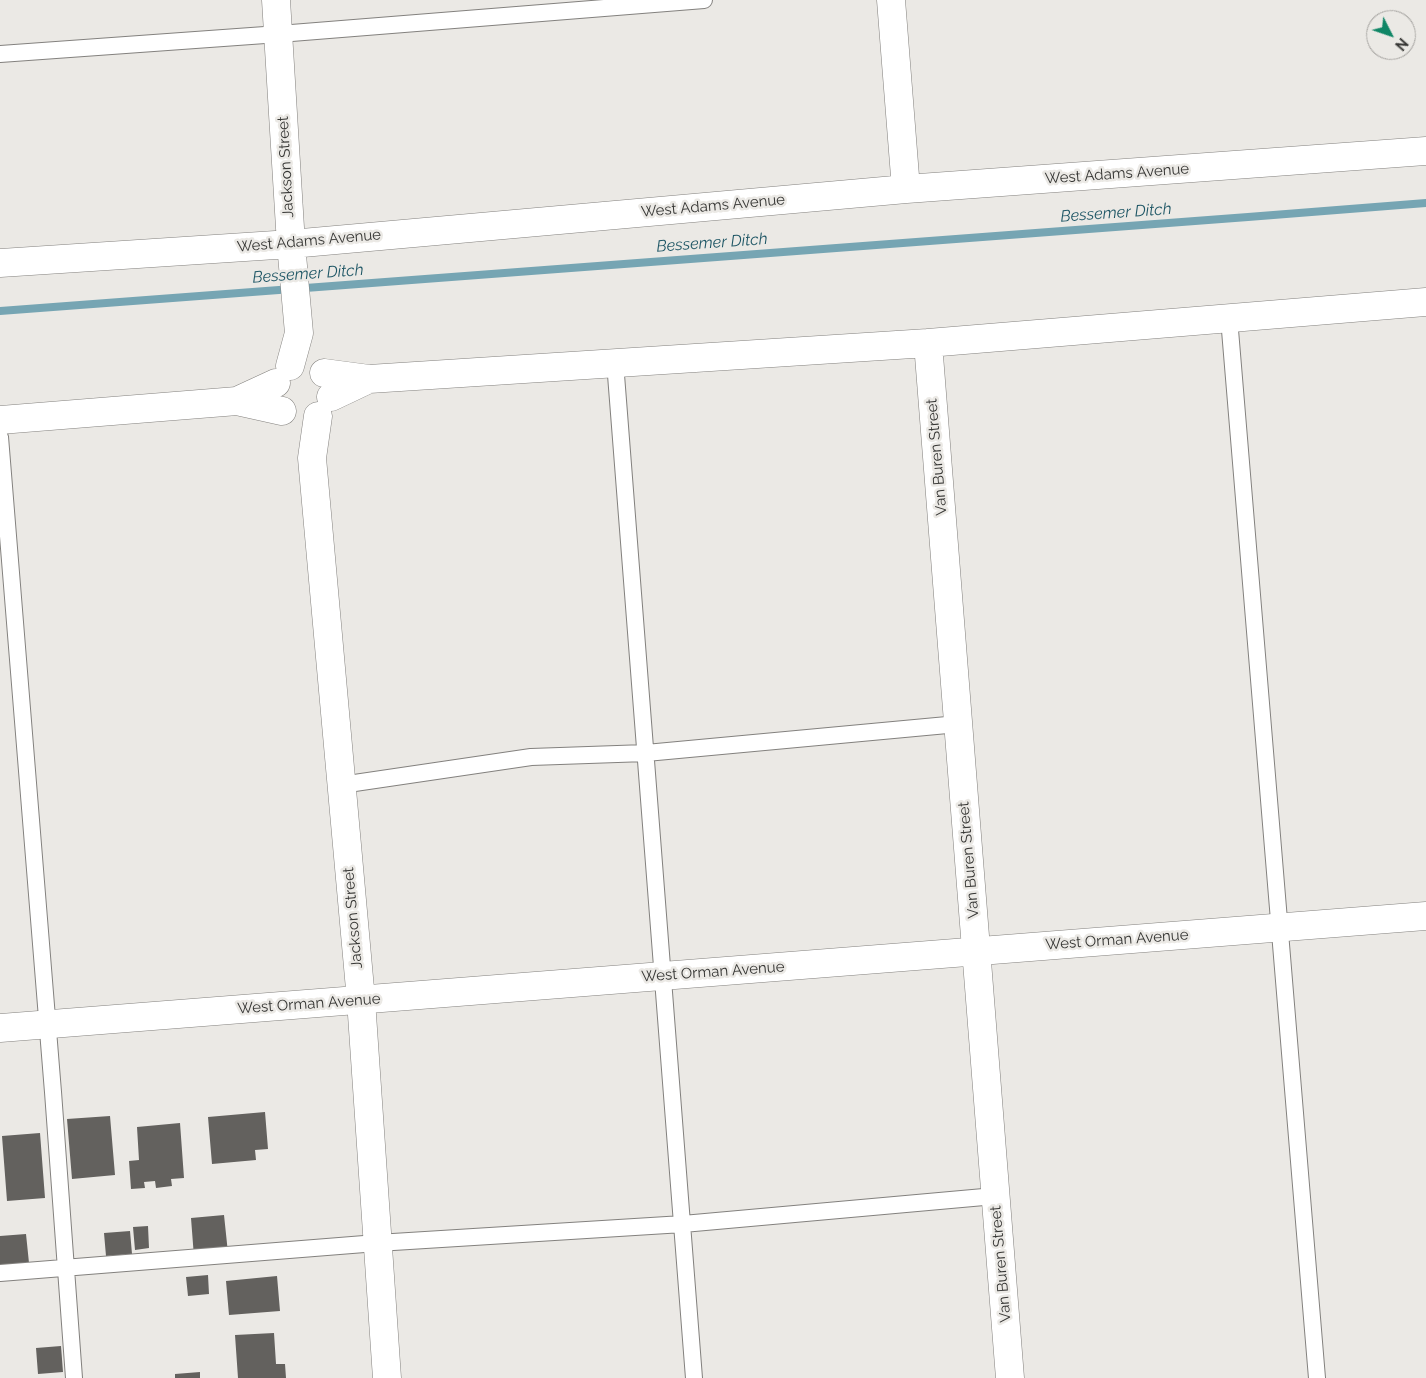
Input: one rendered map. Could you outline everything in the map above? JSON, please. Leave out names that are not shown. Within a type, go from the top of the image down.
[{"type":"street","name":"Jackson Street","points":[[276,0],[292,256],[361,1000],[387,1378]]},
{"type":"street","points":[[891,0],[906,189]]},
{"type":"street","name":"West Adams Avenue","points":[[0,263],[292,256],[906,189],[1426,151]]},
{"type":"street","points":[[0,420],[236,401],[369,379],[928,343],[1426,302]]},
{"type":"street","name":"Van Buren Street","points":[[928,343],[1010,1378]]},
{"type":"street","name":"West Orman Avenue","points":[[0,1028],[1426,916]]},
{"type":"lane","points":[[0,54],[704,0]]},
{"type":"lane","points":[[1229,318],[1317,1378]]},
{"type":"lane","points":[[615,362],[694,1378]]},
{"type":"lane","points":[[0,437],[74,1378]]},
{"type":"lane","points":[[341,785],[531,757],[646,752],[958,724]]},
{"type":"lane","points":[[0,1273],[377,1243],[683,1224],[996,1196]]},
{"type":"building","points":[[265,1112],[268,1149],[255,1150],[256,1160],[212,1164],[208,1117]]},
{"type":"building","points":[[110,1116],[115,1175],[72,1179],[67,1119]]},
{"type":"building","points":[[180,1123],[184,1178],[171,1179],[172,1186],[156,1188],[155,1181],[144,1182],[145,1188],[131,1189],[129,1161],[139,1160],[137,1127]]},
{"type":"building","points":[[40,1133],[45,1198],[7,1201],[2,1136]]},
{"type":"building","points":[[224,1215],[228,1253],[194,1257],[191,1218]]},
{"type":"building","points":[[148,1226],[149,1248],[135,1250],[133,1227]]},
{"type":"building","points":[[130,1231],[132,1254],[106,1256],[104,1233]]},
{"type":"building","points":[[26,1234],[29,1263],[0,1266],[0,1236]]},
{"type":"building","points":[[208,1275],[209,1294],[188,1296],[186,1277]]},
{"type":"building","points":[[277,1276],[280,1311],[229,1315],[226,1281]]},
{"type":"building","points":[[274,1333],[276,1364],[285,1364],[286,1378],[238,1378],[235,1335]]},
{"type":"building","points":[[61,1346],[63,1372],[38,1374],[36,1348]]},
{"type":"building","points":[[200,1372],[200,1378],[175,1378],[175,1374]]},
{"type":"waterway","name":"Bessemer Ditch","points":[[0,311],[1426,203]]}]
